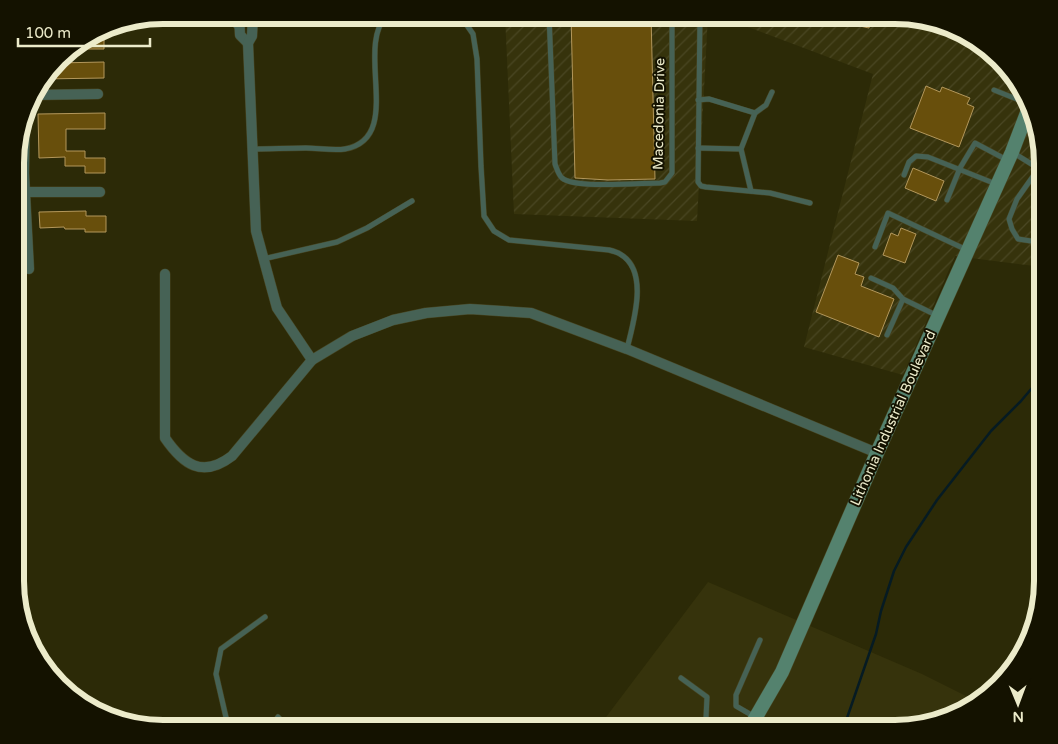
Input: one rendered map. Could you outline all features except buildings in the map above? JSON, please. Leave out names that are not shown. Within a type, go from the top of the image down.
[{"type":"main road","name":"Lithonia Industrial Boulevard","points":[[754,720],[782,672],[876,453],[1010,156],[1026,115]]},
{"type":"street","points":[[238,24],[240,35],[248,43]]},
{"type":"street","points":[[253,24],[252,36],[248,43],[256,231],[262,259],[277,308],[312,360]]},
{"type":"street","points":[[41,95],[98,94]]},
{"type":"street","points":[[24,188],[29,269]]},
{"type":"street","points":[[25,192],[100,192]]},
{"type":"street","points":[[165,274],[165,438],[175,453],[189,465],[205,468],[221,465],[232,456],[312,360],[352,336],[393,320],[426,313],[470,309],[531,313],[627,348],[876,453]]},
{"type":"lane","points":[[252,150],[345,149],[360,143],[370,133],[376,120],[376,32],[381,24]]},
{"type":"lane","points":[[466,24],[472,34],[477,59],[480,166],[484,216],[494,231],[509,240],[609,250],[621,254],[633,266],[637,284],[637,308],[627,348]]},
{"type":"lane","name":"Macedonia Drive","points":[[549,24],[555,164],[558,174],[562,178],[578,184],[660,183],[665,182],[672,173],[672,24]]},
{"type":"lane","points":[[700,24],[698,182],[701,186],[770,193],[810,203]]},
{"type":"lane","points":[[994,90],[1020,101]]},
{"type":"lane","points":[[751,191],[742,148],[755,114],[766,105],[772,92]]},
{"type":"lane","points":[[698,100],[709,100],[755,114]]},
{"type":"lane","points":[[946,200],[960,168],[975,143],[1034,164]]},
{"type":"lane","points":[[698,148],[742,148]]},
{"type":"lane","points":[[904,175],[909,162],[916,156],[928,157],[960,168],[996,184]]},
{"type":"lane","points":[[1034,176],[1017,199],[1009,219],[1018,239],[1034,241]]},
{"type":"lane","points":[[262,259],[336,242],[367,228],[412,201]]},
{"type":"lane","points":[[875,247],[888,213],[967,250]]},
{"type":"lane","points":[[871,278],[893,288],[904,300],[938,317]]},
{"type":"lane","points":[[887,335],[904,300]]},
{"type":"lane","points":[[227,720],[216,674],[221,648],[265,617]]},
{"type":"lane","points":[[749,720],[736,706],[736,696],[760,640]]},
{"type":"lane","points":[[682,678],[707,697],[705,720]]},
{"type":"shaded area","points":[[505,24],[708,24],[697,221],[514,214]]},
{"type":"shaded area","points":[[740,24],[904,24],[931,28],[948,34],[965,42],[980,53],[1011,86],[1020,101],[1030,127],[1034,154],[1034,266],[955,256],[903,375],[804,347],[873,74]]},
{"type":"shaded area","points":[[708,582],[922,674],[970,698],[948,710],[931,716],[913,719],[604,720]]},
{"type":"waterway","points":[[847,720],[876,634],[881,611],[894,571],[906,547],[937,500],[991,431],[1034,386]]}]
